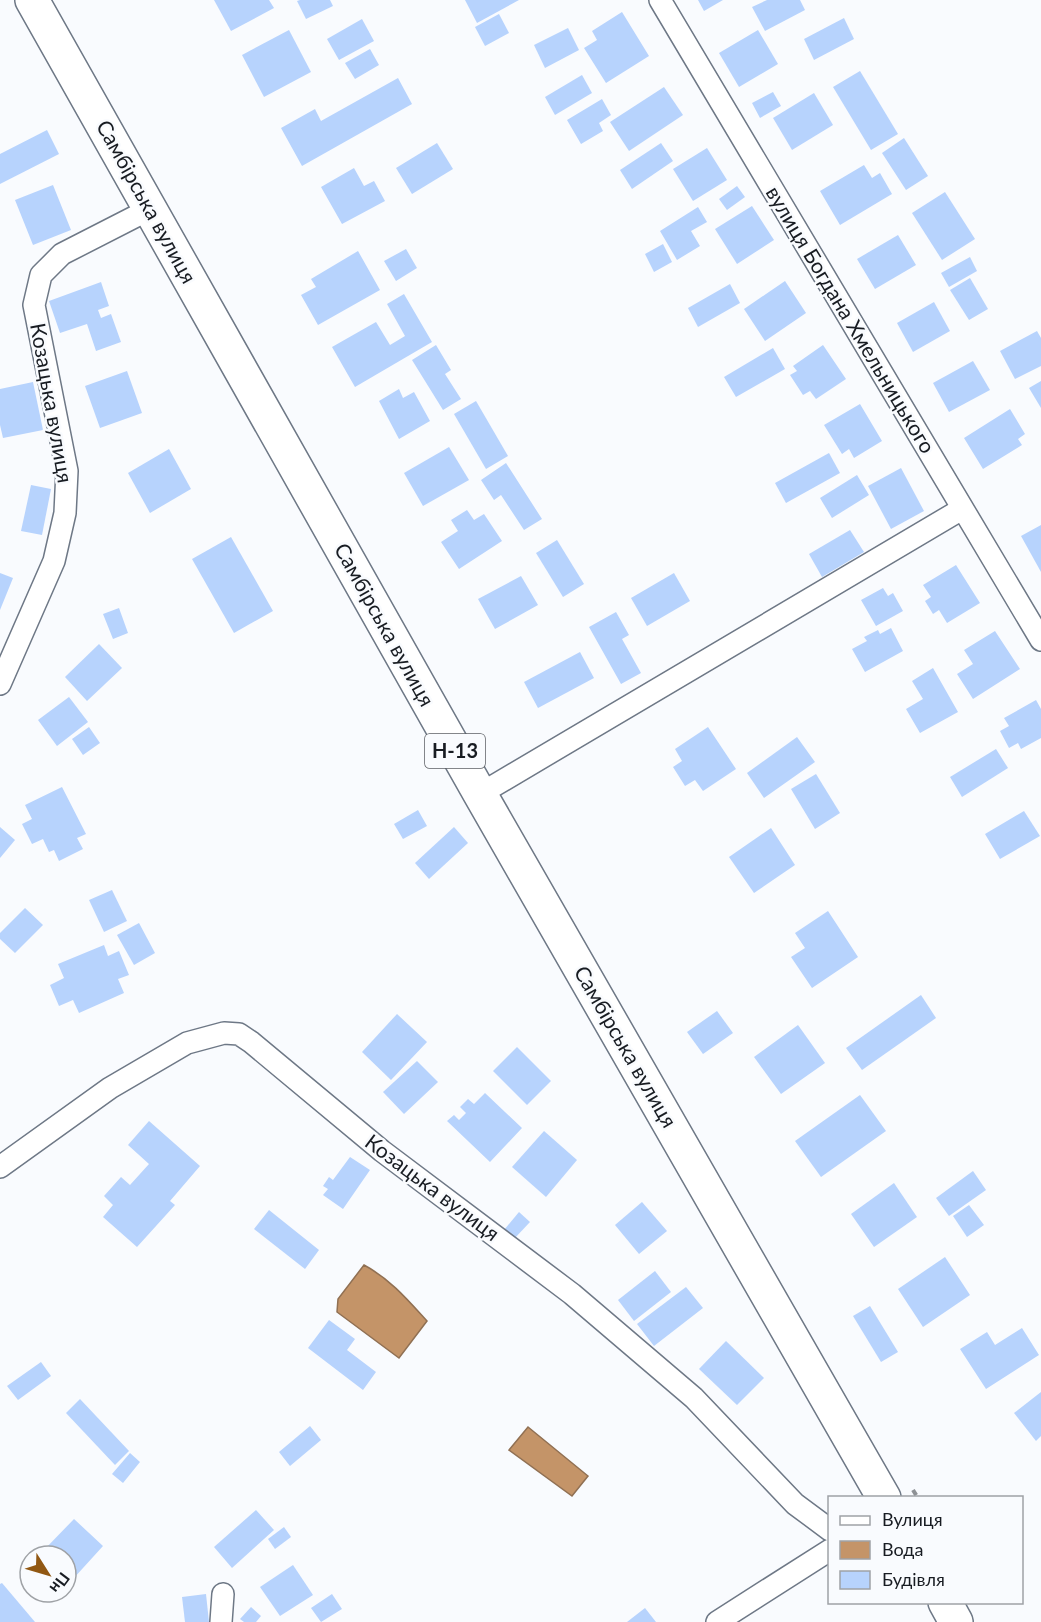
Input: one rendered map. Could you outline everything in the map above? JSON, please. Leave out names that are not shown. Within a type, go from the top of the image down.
[{"type":"main road","name":"Самбірська вулиця","points":[[32,0],[480,794],[883,1496]]},
{"type":"main road","points":[[946,1604],[956,1622]]},
{"type":"street","name":"вулиця Богдана Хмельницького","points":[[660,0],[1041,640]]},
{"type":"street","name":"Козацька вулиця","points":[[0,684],[54,561],[65,513],[67,471],[34,305],[41,275],[62,254],[150,209]]},
{"type":"street","points":[[480,794],[962,509]]},
{"type":"street","name":"Козацька вулиця","points":[[0,1167],[110,1088],[187,1044],[224,1033],[239,1034],[382,1151],[572,1294],[694,1398],[795,1503],[828,1528]]},
{"type":"street","points":[[717,1622],[828,1551]]},
{"type":"street","points":[[221,1622],[223,1594]]},
{"type":"water","points":[[364,1265],[390,1283],[427,1321],[399,1358],[337,1312],[338,1299]]},
{"type":"water","points":[[528,1427],[588,1476],[572,1496],[509,1450]]},
{"type":"building","points":[[214,0],[269,0],[274,8],[231,31]]},
{"type":"building","points":[[330,0],[333,6],[306,19],[297,1]]},
{"type":"building","points":[[465,0],[519,0],[477,23]]},
{"type":"building","points":[[698,0],[723,0],[704,11]]},
{"type":"building","points":[[767,0],[800,0],[805,10],[765,31],[752,7]]},
{"type":"building","points":[[622,12],[649,56],[606,83],[584,48],[597,40],[592,31]]},
{"type":"building","points":[[499,14],[509,33],[485,46],[475,27]]},
{"type":"building","points":[[844,18],[854,39],[814,60],[804,39]]},
{"type":"building","points":[[362,19],[374,41],[339,60],[327,39]]},
{"type":"building","points":[[568,28],[579,50],[545,68],[534,45]]},
{"type":"building","points":[[289,30],[311,72],[264,97],[242,55]]},
{"type":"building","points":[[758,30],[778,64],[739,87],[719,53]]},
{"type":"building","points":[[370,49],[379,65],[355,79],[345,63]]},
{"type":"building","points":[[860,71],[898,134],[871,150],[833,87]]},
{"type":"building","points":[[582,75],[592,93],[555,115],[545,97]]},
{"type":"building","points":[[398,78],[412,104],[302,166],[281,128],[315,109],[321,121]]},
{"type":"building","points":[[664,87],[683,115],[629,151],[610,122]]},
{"type":"building","points":[[773,92],[781,106],[760,118],[752,103]]},
{"type":"building","points":[[814,93],[833,125],[792,150],[773,118]]},
{"type":"building","points":[[602,99],[611,115],[599,123],[603,131],[581,144],[567,120]]},
{"type":"building","points":[[47,130],[59,154],[0,184],[0,154]]},
{"type":"building","points":[[904,138],[928,176],[906,190],[882,153]]},
{"type":"building","points":[[437,143],[453,169],[412,194],[396,168]]},
{"type":"building","points":[[661,143],[673,161],[632,189],[620,170]]},
{"type":"building","points":[[707,148],[727,180],[693,201],[673,169]]},
{"type":"building","points":[[864,165],[872,178],[880,173],[892,194],[840,225],[820,191]]},
{"type":"building","points":[[354,168],[364,186],[374,181],[385,201],[342,224],[321,187]]},
{"type":"building","points":[[53,185],[71,230],[33,245],[15,200]]},
{"type":"building","points":[[737,186],[745,197],[727,210],[719,199]]},
{"type":"building","points":[[945,192],[975,239],[942,260],[912,213]]},
{"type":"building","points":[[752,206],[774,240],[737,264],[715,229]]},
{"type":"building","points":[[698,207],[707,222],[691,231],[700,246],[677,260],[660,231]]},
{"type":"building","points":[[898,235],[916,265],[875,289],[857,259]]},
{"type":"building","points":[[663,244],[672,262],[654,272],[645,254]]},
{"type":"building","points":[[406,249],[417,268],[396,281],[384,261]]},
{"type":"building","points":[[358,251],[380,290],[318,325],[301,295],[316,287],[311,279]]},
{"type":"building","points":[[970,257],[977,271],[949,287],[941,273]]},
{"type":"building","points":[[970,278],[988,309],[969,320],[950,290]]},
{"type":"building","points":[[785,281],[806,313],[765,341],[744,309]]},
{"type":"building","points":[[101,282],[109,306],[98,310],[101,318],[111,314],[121,342],[96,351],[87,324],[60,333],[49,301]]},
{"type":"building","points":[[730,284],[740,303],[698,327],[688,308]]},
{"type":"building","points":[[404,294],[432,342],[355,387],[332,347],[376,322],[390,345],[405,336],[387,304]]},
{"type":"building","points":[[934,302],[950,331],[913,352],[897,323]]},
{"type":"building","points":[[1037,331],[1041,338],[1041,366],[1015,379],[1000,351]]},
{"type":"building","points":[[436,345],[451,370],[445,374],[461,399],[443,410],[412,360]]},
{"type":"building","points":[[823,345],[846,379],[816,399],[810,391],[803,395],[790,375],[797,371],[793,366]]},
{"type":"building","points":[[773,348],[785,369],[736,397],[724,377]]},
{"type":"building","points":[[973,361],[990,390],[949,412],[933,383]]},
{"type":"building","points":[[127,371],[142,413],[100,428],[85,386]]},
{"type":"building","points":[[1041,381],[1041,408],[1029,388]]},
{"type":"building","points":[[33,382],[43,430],[3,438],[0,425],[0,389]]},
{"type":"building","points":[[399,389],[403,398],[414,392],[430,421],[399,439],[379,401]]},
{"type":"building","points":[[476,401],[508,456],[486,469],[454,414]]},
{"type":"building","points":[[860,404],[882,441],[854,458],[849,449],[842,454],[824,425]]},
{"type":"building","points":[[1010,409],[1025,434],[1018,439],[1022,445],[983,469],[964,438]]},
{"type":"building","points":[[449,447],[469,480],[423,506],[404,473]]},
{"type":"building","points":[[169,449],[191,489],[150,513],[128,473]]},
{"type":"building","points":[[829,453],[840,473],[786,503],[775,483]]},
{"type":"building","points":[[506,463],[542,519],[524,530],[501,495],[494,500],[481,480]]},
{"type":"building","points":[[901,468],[924,511],[891,529],[868,486]]},
{"type":"building","points":[[857,475],[869,495],[832,518],[820,498]]},
{"type":"building","points":[[31,485],[51,489],[42,535],[21,531]]},
{"type":"building","points":[[467,510],[474,520],[484,514],[502,541],[459,569],[441,542],[458,531],[451,520]]},
{"type":"building","points":[[1041,525],[1041,572],[1021,536]]},
{"type":"building","points":[[850,530],[864,552],[822,577],[809,554]]},
{"type":"building","points":[[231,537],[273,611],[234,633],[192,559]]},
{"type":"building","points":[[557,540],[584,584],[563,597],[536,553]]},
{"type":"building","points":[[956,565],[980,603],[947,623],[939,610],[933,614],[925,601],[931,597],[923,585]]},
{"type":"building","points":[[0,573],[13,578],[0,610]]},
{"type":"building","points":[[674,573],[690,601],[647,626],[631,598]]},
{"type":"building","points":[[521,576],[538,605],[495,629],[478,599]]},
{"type":"building","points":[[883,588],[888,596],[893,593],[903,611],[876,626],[861,600]]},
{"type":"building","points":[[119,608],[128,633],[113,639],[103,614]]},
{"type":"building","points":[[616,612],[629,635],[622,639],[641,673],[621,684],[589,627]]},
{"type":"building","points":[[891,628],[903,651],[865,672],[852,649],[867,641],[864,637],[878,630],[880,634]]},
{"type":"building","points":[[995,631],[1020,669],[973,699],[957,674],[973,664],[964,650]]},
{"type":"building","points":[[99,644],[122,668],[87,701],[65,677]]},
{"type":"building","points":[[580,652],[594,678],[538,708],[524,682]]},
{"type":"building","points":[[933,668],[958,712],[920,733],[906,709],[923,699],[912,681]]},
{"type":"building","points":[[69,697],[88,722],[57,746],[38,720]]},
{"type":"building","points":[[1036,700],[1041,709],[1041,738],[1021,749],[1018,743],[1009,748],[1000,731],[1009,726],[1004,718]]},
{"type":"building","points":[[89,727],[100,743],[83,755],[72,739]]},
{"type":"building","points":[[708,727],[736,769],[703,791],[695,780],[685,786],[673,767],[682,761],[675,749]]},
{"type":"building","points":[[797,737],[815,762],[764,798],[747,773]]},
{"type":"building","points":[[996,749],[1008,768],[962,797],[950,777]]},
{"type":"building","points":[[816,774],[840,813],[815,829],[791,789]]},
{"type":"building","points":[[62,787],[86,834],[77,838],[83,849],[59,861],[54,850],[49,852],[43,839],[32,844],[22,824],[32,819],[25,805]]},
{"type":"building","points":[[418,810],[427,826],[403,839],[394,824]]},
{"type":"building","points":[[1024,811],[1040,836],[1000,859],[985,834]]},
{"type":"building","points":[[0,827],[15,840],[0,858]]},
{"type":"building","points":[[454,827],[468,843],[429,879],[415,863]]},
{"type":"building","points":[[771,828],[795,865],[754,893],[729,857]]},
{"type":"building","points":[[112,890],[127,921],[104,932],[89,900]]},
{"type":"building","points":[[25,908],[43,925],[15,953],[0,939],[0,933]]},
{"type":"building","points":[[828,911],[858,957],[812,988],[791,957],[805,948],[795,933]]},
{"type":"building","points":[[139,923],[155,953],[134,965],[117,935]]},
{"type":"building","points":[[104,945],[108,956],[119,951],[129,975],[118,979],[124,993],[79,1013],[73,1000],[59,1006],[50,985],[64,978],[58,964]]},
{"type":"building","points":[[921,995],[936,1018],[862,1070],[846,1048]]},
{"type":"building","points":[[717,1011],[733,1033],[703,1054],[687,1032]]},
{"type":"building","points":[[397,1014],[427,1042],[391,1080],[362,1052]]},
{"type":"building","points":[[798,1025],[825,1063],[781,1094],[754,1057]]},
{"type":"building","points":[[517,1047],[551,1081],[527,1105],[493,1071]]},
{"type":"building","points":[[417,1061],[438,1082],[404,1114],[383,1092]]},
{"type":"building","points":[[485,1093],[522,1128],[490,1162],[447,1121],[454,1115],[459,1120],[466,1113],[460,1107],[468,1099],[474,1104]]},
{"type":"building","points":[[860,1095],[886,1131],[821,1177],[795,1141]]},
{"type":"building","points":[[149,1121],[200,1166],[170,1201],[175,1205],[137,1247],[103,1217],[113,1205],[104,1196],[121,1177],[130,1185],[149,1164],[128,1145]]},
{"type":"building","points":[[544,1131],[577,1160],[546,1197],[512,1167]]},
{"type":"building","points":[[350,1157],[370,1170],[343,1209],[323,1195],[328,1189],[323,1186],[329,1177],[333,1180]]},
{"type":"building","points":[[973,1171],[986,1190],[949,1216],[936,1198]]},
{"type":"building","points":[[894,1183],[917,1217],[874,1247],[851,1214]]},
{"type":"building","points":[[642,1202],[667,1231],[639,1254],[615,1225]]},
{"type":"building","points":[[969,1205],[984,1225],[967,1237],[953,1216]]},
{"type":"building","points":[[269,1210],[319,1250],[305,1269],[254,1229]]},
{"type":"building","points":[[519,1212],[530,1222],[514,1239],[504,1230]]},
{"type":"building","points":[[945,1257],[970,1295],[923,1327],[898,1289]]},
{"type":"building","points":[[655,1271],[671,1292],[634,1321],[618,1300]]},
{"type":"building","points":[[686,1287],[703,1308],[654,1346],[637,1324]]},
{"type":"building","points":[[870,1306],[898,1352],[881,1362],[853,1316]]},
{"type":"building","points":[[329,1320],[355,1339],[347,1350],[376,1372],[363,1390],[308,1348]]},
{"type":"building","points":[[1022,1328],[1039,1355],[986,1389],[960,1349],[987,1332],[995,1345]]},
{"type":"building","points":[[726,1341],[764,1378],[737,1405],[699,1369]]},
{"type":"building","points":[[41,1362],[51,1376],[18,1400],[7,1386]]},
{"type":"building","points":[[1041,1392],[1041,1436],[1036,1441],[1014,1413]]},
{"type":"building","points":[[80,1399],[129,1451],[115,1465],[66,1413]]},
{"type":"building","points":[[310,1426],[321,1440],[290,1466],[279,1452]]},
{"type":"building","points":[[130,1453],[140,1462],[123,1483],[112,1474]]},
{"type":"building","points":[[256,1510],[274,1530],[232,1568],[214,1547]]},
{"type":"building","points":[[74,1519],[103,1546],[78,1574],[78,1544],[50,1544]]},
{"type":"building","points":[[284,1527],[291,1537],[275,1549],[268,1539]]},
{"type":"building","points":[[293,1565],[313,1595],[280,1616],[260,1587]]},
{"type":"building","points":[[2,1583],[35,1622],[0,1622],[0,1584]]},
{"type":"building","points":[[206,1594],[209,1622],[185,1622],[182,1597]]},
{"type":"building","points":[[332,1594],[342,1609],[321,1622],[311,1608]]},
{"type":"building","points":[[251,1607],[261,1616],[256,1622],[244,1622],[240,1619]]},
{"type":"building","points":[[645,1608],[656,1622],[627,1622]]}]
